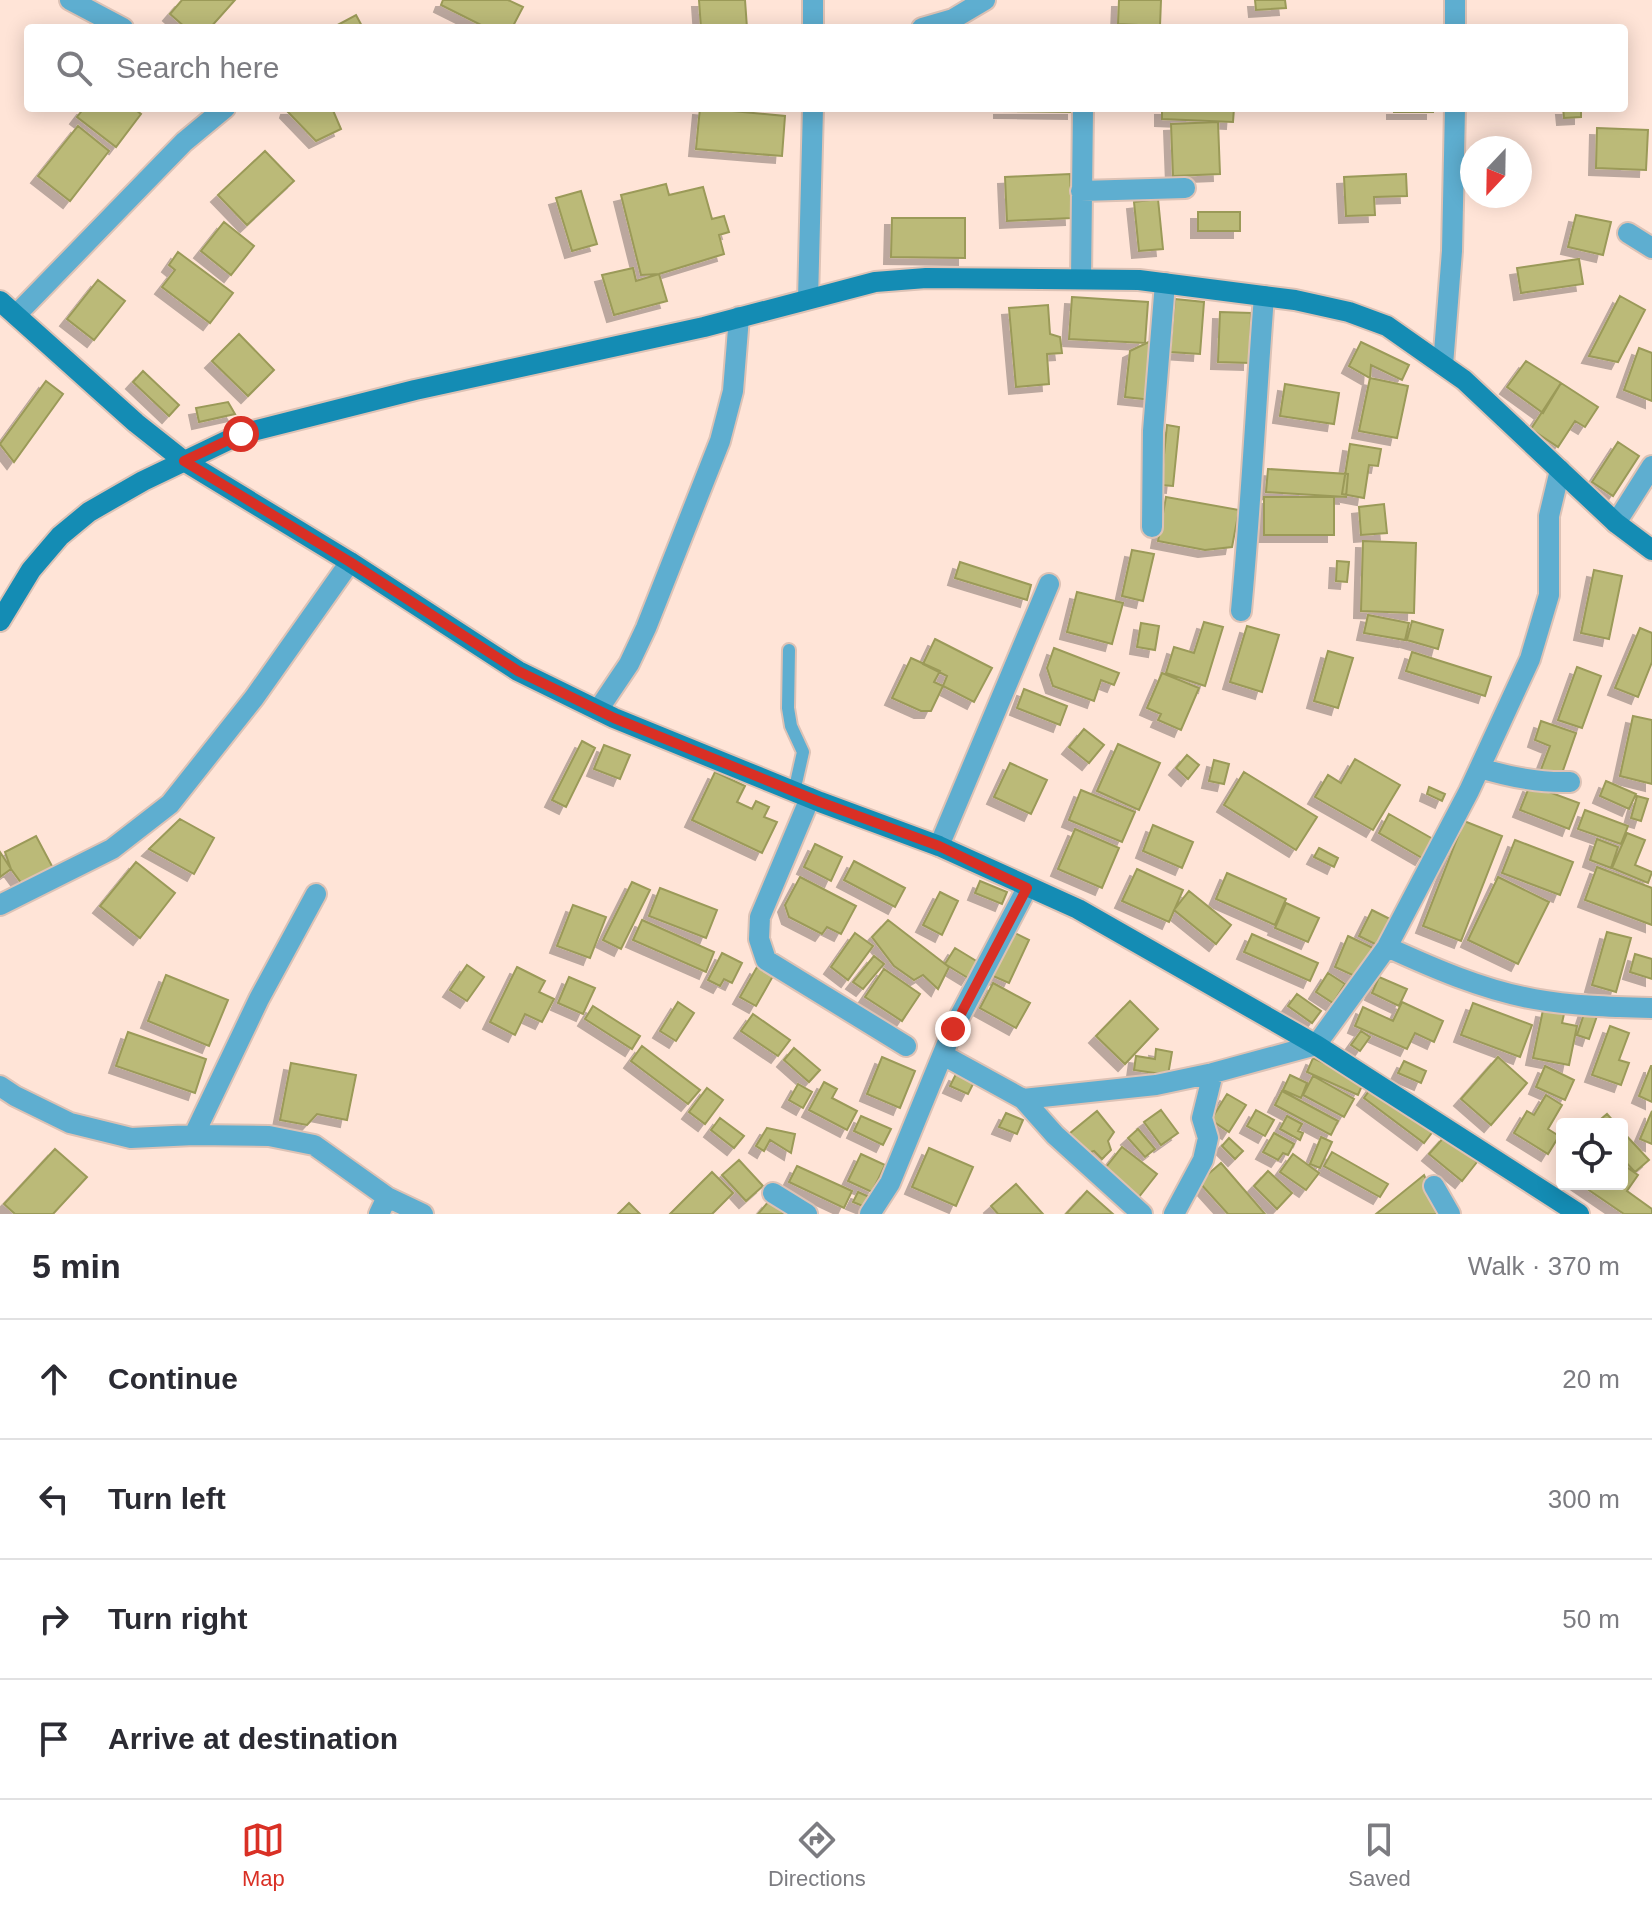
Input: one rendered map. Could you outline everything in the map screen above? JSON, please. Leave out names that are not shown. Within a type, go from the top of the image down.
[{"type":"street","points":[[70,0],[115,24]]},
{"type":"street","points":[[813,0],[813,24]]},
{"type":"street","points":[[936,24],[953,19],[985,0]]},
{"type":"street","points":[[1455,0],[1455,24]]},
{"type":"street","points":[[220,112],[184,142],[8,308],[136,423],[184,461],[350,562],[518,671],[598,710],[802,795],[939,846],[1078,909],[1316,1045],[1579,1214]]},
{"type":"street","points":[[808,299],[813,112]]},
{"type":"street","points":[[1081,279],[1083,112]]},
{"type":"street","points":[[1443,365],[1452,251],[1455,112]]},
{"type":"street","points":[[1081,191],[1185,188]]},
{"type":"street","points":[[1628,233],[1652,248]]},
{"type":"street","points":[[0,621],[31,570],[60,536],[89,512],[143,481],[241,434],[875,282],[926,278],[1139,280],[1264,296],[1349,312],[1374,321],[1387,326],[1464,380],[1616,523],[1652,550]]},
{"type":"street","points":[[1152,527],[1153,431],[1165,283]]},
{"type":"street","points":[[1241,611],[1264,296]]},
{"type":"street","points":[[598,710],[629,664],[646,628],[720,441],[733,391],[739,317]]},
{"type":"street","points":[[1616,523],[1652,466]]},
{"type":"street","points":[[1023,1099],[1156,1085],[1316,1045],[1387,947],[1480,768],[1530,659],[1549,595],[1549,516],[1560,470]]},
{"type":"street","points":[[0,905],[112,849],[170,804],[254,698],[350,562]]},
{"type":"street","points":[[939,846],[1049,584]]},
{"type":"street","points":[[1480,768],[1507,776],[1552,783],[1570,782]]},
{"type":"street","points":[[802,795],[760,917],[759,939],[766,960],[906,1046]]},
{"type":"street","points":[[870,1214],[890,1183],[953,1029],[1027,888]]},
{"type":"street","points":[[194,1135],[259,999],[316,894]]},
{"type":"street","points":[[1387,947],[1458,977],[1532,999],[1652,1008]]},
{"type":"street","points":[[943,1055],[1023,1099],[1055,1135],[1142,1214]]},
{"type":"street","points":[[1174,1214],[1203,1160],[1208,1138],[1202,1118],[1213,1073]]},
{"type":"street","points":[[0,1086],[70,1123],[131,1138],[269,1136],[314,1145],[383,1206],[423,1214]]},
{"type":"street","points":[[1434,1186],[1450,1214]]},
{"type":"street","points":[[773,1193],[807,1214]]},
{"type":"lane","points":[[789,650],[788,708],[791,726],[803,752],[802,795]]},
{"type":"building","points":[[182,0],[235,0],[214,24],[181,24],[170,14]]},
{"type":"building","points":[[443,0],[508,0],[523,7],[514,24],[479,24],[441,5]]},
{"type":"building","points":[[699,0],[745,0],[747,24],[701,24]]},
{"type":"building","points":[[1119,0],[1161,0],[1160,24],[1118,24]]},
{"type":"building","points":[[1255,0],[1285,0],[1286,8],[1256,10]]},
{"type":"building","points":[[356,15],[361,24],[339,24]]},
{"type":"building","points":[[81,112],[141,114],[116,147],[77,117]]},
{"type":"building","points":[[288,112],[334,112],[341,129],[316,141]]},
{"type":"building","points":[[700,112],[785,116],[782,156],[696,149]]},
{"type":"building","points":[[1162,112],[1234,112],[1233,122],[1162,119]]},
{"type":"building","points":[[1563,112],[1581,112],[1581,117],[1564,118]]},
{"type":"building","points":[[1218,122],[1220,174],[1173,176],[1171,124]]},
{"type":"building","points":[[78,126],[109,151],[70,201],[38,176]]},
{"type":"building","points":[[1597,128],[1648,130],[1646,170],[1596,168]]},
{"type":"building","points":[[265,151],[294,181],[247,225],[218,195]]},
{"type":"building","points":[[1070,174],[1072,218],[1007,221],[1005,177]]},
{"type":"building","points":[[1406,174],[1407,196],[1374,197],[1375,215],[1346,216],[1344,177]]},
{"type":"building","points":[[666,184],[669,195],[703,187],[712,219],[724,216],[729,232],[719,235],[724,254],[659,274],[641,275],[621,195]]},
{"type":"building","points":[[581,191],[597,244],[572,251],[556,198]]},
{"type":"building","points":[[1158,199],[1163,249],[1139,251],[1134,202]]},
{"type":"building","points":[[1198,212],[1240,212],[1240,231],[1198,231]]},
{"type":"building","points":[[1576,215],[1611,222],[1603,255],[1568,247]]},
{"type":"building","points":[[892,218],[965,218],[965,258],[891,257]]},
{"type":"building","points":[[224,222],[254,246],[231,275],[201,251]]},
{"type":"building","points":[[178,252],[233,293],[210,323],[162,287],[175,270],[169,265]]},
{"type":"building","points":[[1579,259],[1583,284],[1521,293],[1517,268]]},
{"type":"building","points":[[633,268],[636,281],[659,274],[667,301],[614,315],[602,275]]},
{"type":"building","points":[[98,280],[125,301],[94,340],[67,319]]},
{"type":"building","points":[[1620,296],[1645,310],[1618,362],[1589,356]]},
{"type":"building","points":[[1072,297],[1148,302],[1145,343],[1069,339]]},
{"type":"building","points":[[1175,299],[1204,302],[1200,354],[1170,352]]},
{"type":"building","points":[[1048,305],[1050,334],[1060,337],[1062,353],[1047,354],[1049,384],[1016,387],[1009,308]]},
{"type":"building","points":[[1220,312],[1251,313],[1250,363],[1218,362]]},
{"type":"building","points":[[239,334],[274,370],[248,396],[212,361]]},
{"type":"building","points":[[1157,338],[1152,400],[1125,397],[1130,351]]},
{"type":"building","points":[[1361,342],[1409,365],[1402,380],[1371,365],[1370,378],[1349,366]]},
{"type":"building","points":[[1639,348],[1652,353],[1652,401],[1624,390]]},
{"type":"building","points":[[1526,361],[1561,383],[1543,413],[1507,387]]},
{"type":"building","points":[[143,371],[179,405],[169,416],[133,382]]},
{"type":"building","points":[[1370,378],[1408,386],[1397,438],[1359,431]]},
{"type":"building","points":[[46,381],[63,394],[14,462],[0,444]]},
{"type":"building","points":[[1561,383],[1598,407],[1585,427],[1575,421],[1558,447],[1531,429]]},
{"type":"building","points":[[1285,384],[1339,393],[1334,424],[1280,416]]},
{"type":"building","points":[[228,402],[235,414],[199,422],[196,408]]},
{"type":"building","points":[[1167,425],[1179,427],[1173,486],[1161,485]]},
{"type":"building","points":[[1618,442],[1639,456],[1613,496],[1592,482]]},
{"type":"building","points":[[1350,444],[1381,449],[1378,466],[1369,465],[1364,498],[1342,494]]},
{"type":"building","points":[[1268,469],[1348,474],[1346,497],[1266,492]]},
{"type":"building","points":[[1166,497],[1239,510],[1232,547],[1205,550],[1158,541]]},
{"type":"building","points":[[1264,497],[1334,497],[1334,535],[1264,535]]},
{"type":"building","points":[[1384,504],[1387,533],[1361,535],[1359,507]]},
{"type":"building","points":[[1363,541],[1416,543],[1414,613],[1361,611]]},
{"type":"building","points":[[1132,550],[1154,554],[1143,601],[1122,596]]},
{"type":"building","points":[[1337,561],[1349,562],[1347,582],[1336,581]]},
{"type":"building","points":[[960,562],[1031,585],[1027,600],[955,578]]},
{"type":"building","points":[[1594,570],[1622,576],[1609,639],[1581,633]]},
{"type":"building","points":[[1077,592],[1123,603],[1112,644],[1067,632]]},
{"type":"building","points":[[1368,615],[1409,623],[1405,640],[1364,633]]},
{"type":"building","points":[[1412,621],[1443,630],[1438,649],[1407,640]]},
{"type":"building","points":[[1204,622],[1223,627],[1205,686],[1166,673],[1174,647],[1194,653]]},
{"type":"building","points":[[1141,623],[1159,626],[1155,650],[1137,647]]},
{"type":"building","points":[[1247,626],[1279,635],[1262,692],[1230,682]]},
{"type":"building","points":[[1640,628],[1652,633],[1652,662],[1638,697],[1615,688]]},
{"type":"building","points":[[935,639],[992,668],[974,702],[943,686],[947,676],[923,664]]},
{"type":"building","points":[[1054,648],[1119,673],[1114,685],[1101,680],[1094,701],[1053,686],[1047,668]]},
{"type":"building","points":[[1328,651],[1353,658],[1338,708],[1314,701]]},
{"type":"building","points":[[1412,652],[1491,677],[1485,696],[1406,671]]},
{"type":"building","points":[[911,658],[940,671],[934,682],[943,686],[931,711],[921,711],[892,698]]},
{"type":"building","points":[[1577,667],[1601,676],[1582,728],[1558,720]]},
{"type":"building","points":[[1162,673],[1199,688],[1181,730],[1158,720],[1161,714],[1147,708]]},
{"type":"building","points":[[1024,689],[1067,706],[1060,725],[1017,708]]},
{"type":"building","points":[[1633,716],[1652,720],[1652,784],[1620,776]]},
{"type":"building","points":[[1541,721],[1576,733],[1559,782],[1539,775],[1550,746],[1535,740]]},
{"type":"building","points":[[1084,729],[1104,745],[1089,763],[1069,747]]},
{"type":"building","points":[[582,741],[595,748],[566,807],[552,800]]},
{"type":"building","points":[[1118,744],[1160,763],[1139,810],[1097,791]]},
{"type":"building","points":[[604,745],[630,755],[620,779],[594,769]]},
{"type":"building","points":[[1187,755],[1199,765],[1188,779],[1176,768]]},
{"type":"building","points":[[1355,759],[1400,785],[1373,830],[1315,797],[1328,775],[1341,783]]},
{"type":"building","points":[[1214,760],[1229,764],[1224,784],[1209,781]]},
{"type":"building","points":[[1010,763],[1047,780],[1031,814],[994,797]]},
{"type":"building","points":[[715,772],[745,786],[737,802],[752,809],[756,801],[769,807],[764,817],[777,822],[762,853],[692,820]]},
{"type":"building","points":[[1244,772],[1317,817],[1296,850],[1224,805]]},
{"type":"building","points":[[1606,781],[1636,794],[1629,809],[1600,796]]},
{"type":"building","points":[[1530,785],[1579,803],[1569,829],[1520,810]]},
{"type":"building","points":[[1429,787],[1445,794],[1442,801],[1427,794]]},
{"type":"building","points":[[1081,790],[1135,812],[1122,842],[1069,820]]},
{"type":"building","points":[[1637,796],[1648,799],[1641,821],[1631,818]]},
{"type":"building","points":[[1585,810],[1628,826],[1621,844],[1578,829]]},
{"type":"building","points":[[1389,814],[1433,839],[1422,858],[1379,833]]},
{"type":"building","points":[[180,819],[214,838],[194,874],[149,849]]},
{"type":"building","points":[[1464,821],[1502,836],[1461,941],[1423,926]]},
{"type":"building","points":[[1153,825],[1193,842],[1182,868],[1143,851]]},
{"type":"building","points":[[1075,829],[1119,848],[1102,888],[1058,869]]},
{"type":"building","points":[[1627,833],[1645,840],[1635,865],[1652,872],[1648,883],[1612,868]]},
{"type":"building","points":[[36,836],[53,868],[22,884],[11,869],[5,852]]},
{"type":"building","points":[[1597,839],[1618,847],[1611,868],[1590,860]]},
{"type":"building","points":[[1515,840],[1573,862],[1560,895],[1502,873]]},
{"type":"building","points":[[815,844],[842,857],[831,881],[804,867]]},
{"type":"building","points":[[1319,848],[1338,858],[1334,867],[1314,857]]},
{"type":"building","points":[[0,852],[11,869],[0,877]]},
{"type":"building","points":[[854,861],[905,888],[895,907],[844,880]]},
{"type":"building","points":[[136,862],[175,893],[140,938],[100,906]]},
{"type":"building","points":[[1597,867],[1652,888],[1652,925],[1585,900]]},
{"type":"building","points":[[1137,869],[1183,890],[1169,922],[1122,901]]},
{"type":"building","points":[[1227,873],[1286,899],[1275,925],[1216,899]]},
{"type":"building","points":[[800,877],[856,906],[841,934],[827,927],[822,934],[789,917],[785,905]]},
{"type":"building","points":[[1498,877],[1549,902],[1518,964],[1468,940]]},
{"type":"building","points":[[980,881],[1007,892],[1002,904],[975,893]]},
{"type":"building","points":[[632,882],[650,890],[621,949],[603,940]]},
{"type":"building","points":[[660,888],[717,910],[706,938],[649,916]]},
{"type":"building","points":[[1189,891],[1231,925],[1216,944],[1174,910]]},
{"type":"building","points":[[940,892],[958,901],[942,935],[923,925]]},
{"type":"building","points":[[1286,903],[1319,918],[1308,942],[1275,928]]},
{"type":"building","points":[[573,905],[606,917],[590,958],[557,946]]},
{"type":"building","points":[[1372,910],[1390,919],[1377,945],[1359,936]]},
{"type":"building","points":[[642,920],[714,952],[706,972],[633,940]]},
{"type":"building","points":[[888,920],[949,967],[938,989],[923,975],[914,980],[894,966],[872,937]]},
{"type":"building","points":[[1013,932],[1029,940],[1009,983],[993,976]]},
{"type":"building","points":[[1607,932],[1631,938],[1616,992],[1592,985]]},
{"type":"building","points":[[855,933],[873,946],[848,980],[831,967]]},
{"type":"building","points":[[1252,934],[1318,963],[1310,981],[1244,952]]},
{"type":"building","points":[[1348,936],[1373,948],[1359,978],[1335,967]]},
{"type":"building","points":[[955,948],[978,962],[968,978],[945,964]]},
{"type":"building","points":[[722,953],[742,963],[732,983],[724,979],[720,986],[708,980]]},
{"type":"building","points":[[1635,954],[1652,959],[1652,979],[1630,972]]},
{"type":"building","points":[[874,956],[884,964],[863,989],[853,982]]},
{"type":"building","points":[[467,965],[484,977],[467,1001],[450,990]]},
{"type":"building","points":[[517,967],[545,981],[539,992],[554,999],[542,1022],[525,1014],[515,1035],[490,1022]]},
{"type":"building","points":[[757,967],[773,976],[756,1006],[740,997]]},
{"type":"building","points":[[884,969],[920,994],[902,1021],[865,997]]},
{"type":"building","points":[[1328,973],[1345,984],[1333,1003],[1316,992]]},
{"type":"building","points":[[166,975],[228,1000],[209,1046],[148,1021]]},
{"type":"building","points":[[569,977],[595,988],[583,1014],[558,1003]]},
{"type":"building","points":[[1379,977],[1407,989],[1399,1006],[1372,993]]},
{"type":"building","points":[[993,983],[1030,1003],[1016,1028],[980,1008]]},
{"type":"building","points":[[1297,994],[1321,1011],[1312,1023],[1288,1006]]},
{"type":"building","points":[[1130,1001],[1158,1029],[1125,1064],[1096,1036]]},
{"type":"building","points":[[678,1002],[694,1013],[676,1041],[660,1031]]},
{"type":"building","points":[[1402,1002],[1443,1021],[1434,1042],[1415,1033],[1407,1049],[1355,1026],[1363,1007],[1393,1021]]},
{"type":"building","points":[[1473,1003],[1532,1025],[1520,1057],[1461,1035]]},
{"type":"building","points":[[593,1006],[640,1036],[632,1049],[585,1019]]},
{"type":"building","points":[[1586,1008],[1598,1013],[1589,1039],[1577,1035]]},
{"type":"building","points":[[1543,1010],[1564,1014],[1562,1023],[1577,1026],[1569,1065],[1533,1058]]},
{"type":"building","points":[[753,1014],[790,1040],[778,1056],[741,1031]]},
{"type":"building","points":[[1610,1026],[1629,1033],[1619,1060],[1629,1063],[1621,1085],[1592,1075]]},
{"type":"building","points":[[1361,1031],[1370,1037],[1360,1051],[1351,1045]]},
{"type":"building","points":[[128,1032],[206,1059],[195,1093],[116,1066]]},
{"type":"building","points":[[642,1046],[700,1090],[688,1104],[631,1061]]},
{"type":"building","points":[[794,1048],[820,1070],[809,1082],[784,1060]]},
{"type":"building","points":[[1156,1049],[1172,1052],[1168,1075],[1134,1070],[1136,1056],[1155,1059]]},
{"type":"building","points":[[882,1057],[915,1071],[900,1108],[867,1094]]},
{"type":"building","points":[[1498,1057],[1527,1083],[1491,1125],[1461,1099]]},
{"type":"building","points":[[1313,1058],[1364,1081],[1358,1095],[1307,1072]]},
{"type":"building","points":[[1404,1061],[1426,1071],[1421,1083],[1398,1073]]},
{"type":"building","points":[[291,1063],[356,1075],[347,1120],[317,1114],[307,1125],[280,1120]]},
{"type":"building","points":[[1545,1066],[1574,1080],[1565,1100],[1536,1087]]},
{"type":"building","points":[[1652,1066],[1652,1102],[1639,1096]]},
{"type":"building","points":[[956,1074],[974,1082],[968,1094],[950,1086]]},
{"type":"building","points":[[1290,1075],[1307,1083],[1301,1098],[1283,1090]]},
{"type":"building","points":[[1313,1076],[1354,1099],[1344,1117],[1303,1095]]},
{"type":"building","points":[[824,1082],[837,1089],[832,1098],[857,1111],[847,1130],[809,1110]]},
{"type":"building","points":[[798,1084],[812,1092],[803,1108],[789,1100]]},
{"type":"building","points":[[1374,1084],[1434,1130],[1424,1143],[1364,1098]]},
{"type":"building","points":[[707,1088],[723,1100],[705,1124],[689,1112]]},
{"type":"building","points":[[1282,1091],[1338,1121],[1331,1135],[1275,1105]]},
{"type":"building","points":[[1227,1094],[1246,1105],[1229,1132],[1211,1120]]},
{"type":"building","points":[[1546,1095],[1562,1105],[1548,1129],[1556,1134],[1556,1141],[1548,1154],[1514,1133],[1527,1111],[1534,1115]]},
{"type":"building","points":[[1161,1110],[1178,1133],[1161,1145],[1144,1122]]},
{"type":"building","points":[[1256,1110],[1274,1120],[1265,1136],[1247,1126]]},
{"type":"building","points":[[1097,1111],[1114,1132],[1108,1141],[1111,1150],[1102,1159],[1094,1151],[1085,1154],[1069,1134]]},
{"type":"building","points":[[1652,1111],[1652,1144],[1640,1139]]},
{"type":"building","points":[[1006,1113],[1023,1120],[1017,1134],[999,1127]]},
{"type":"building","points":[[861,1116],[891,1129],[883,1145],[854,1131]]},
{"type":"building","points":[[1287,1116],[1302,1124],[1298,1131],[1303,1133],[1300,1140],[1280,1129]]},
{"type":"building","points":[[720,1118],[744,1136],[734,1148],[711,1130]]},
{"type":"building","points":[[767,1128],[795,1134],[791,1153],[770,1140],[764,1151],[756,1146]]},
{"type":"building","points":[[1138,1129],[1155,1149],[1145,1157],[1128,1138]]},
{"type":"building","points":[[1274,1133],[1294,1144],[1288,1155],[1283,1153],[1278,1160],[1263,1152]]},
{"type":"building","points":[[1446,1135],[1477,1162],[1462,1181],[1429,1154]]},
{"type":"building","points":[[1321,1137],[1332,1142],[1320,1168],[1310,1164]]},
{"type":"building","points":[[1628,1137],[1649,1160],[1635,1172],[1628,1164]]},
{"type":"building","points":[[1229,1138],[1243,1151],[1235,1159],[1222,1146]]},
{"type":"building","points":[[1122,1147],[1157,1174],[1138,1198],[1103,1171]]},
{"type":"building","points":[[929,1148],[973,1167],[956,1206],[912,1187]]},
{"type":"building","points":[[55,1149],[87,1177],[53,1214],[15,1214],[4,1204]]},
{"type":"building","points":[[1332,1152],[1388,1184],[1380,1197],[1324,1166]]},
{"type":"building","points":[[861,1154],[885,1165],[872,1192],[848,1181]]},
{"type":"building","points":[[1293,1154],[1319,1173],[1306,1190],[1280,1172]]},
{"type":"building","points":[[739,1160],[763,1186],[746,1201],[722,1175]]},
{"type":"building","points":[[1221,1163],[1265,1214],[1228,1214],[1199,1182]]},
{"type":"building","points":[[797,1166],[852,1191],[844,1208],[789,1182]]},
{"type":"building","points":[[1628,1168],[1638,1175],[1628,1190]]},
{"type":"building","points":[[1268,1171],[1292,1193],[1277,1209],[1254,1186]]},
{"type":"building","points":[[712,1172],[733,1193],[712,1214],[670,1214]]},
{"type":"building","points":[[1424,1175],[1440,1214],[1376,1214]]},
{"type":"building","points":[[1016,1184],[1043,1214],[998,1214],[991,1206]]},
{"type":"building","points":[[1589,1190],[1628,1190],[1652,1209],[1652,1214],[1624,1214]]},
{"type":"building","points":[[1087,1191],[1113,1214],[1066,1214]]},
{"type":"building","points":[[858,1192],[874,1199],[870,1209],[853,1202]]},
{"type":"building","points":[[769,1201],[785,1214],[758,1214]]},
{"type":"building","points":[[629,1203],[640,1214],[618,1214]]},
{"type":"route","points":[[241,434],[184,461],[350,562],[518,671],[614,718],[820,802],[939,846],[1027,888],[953,1029]]}]
